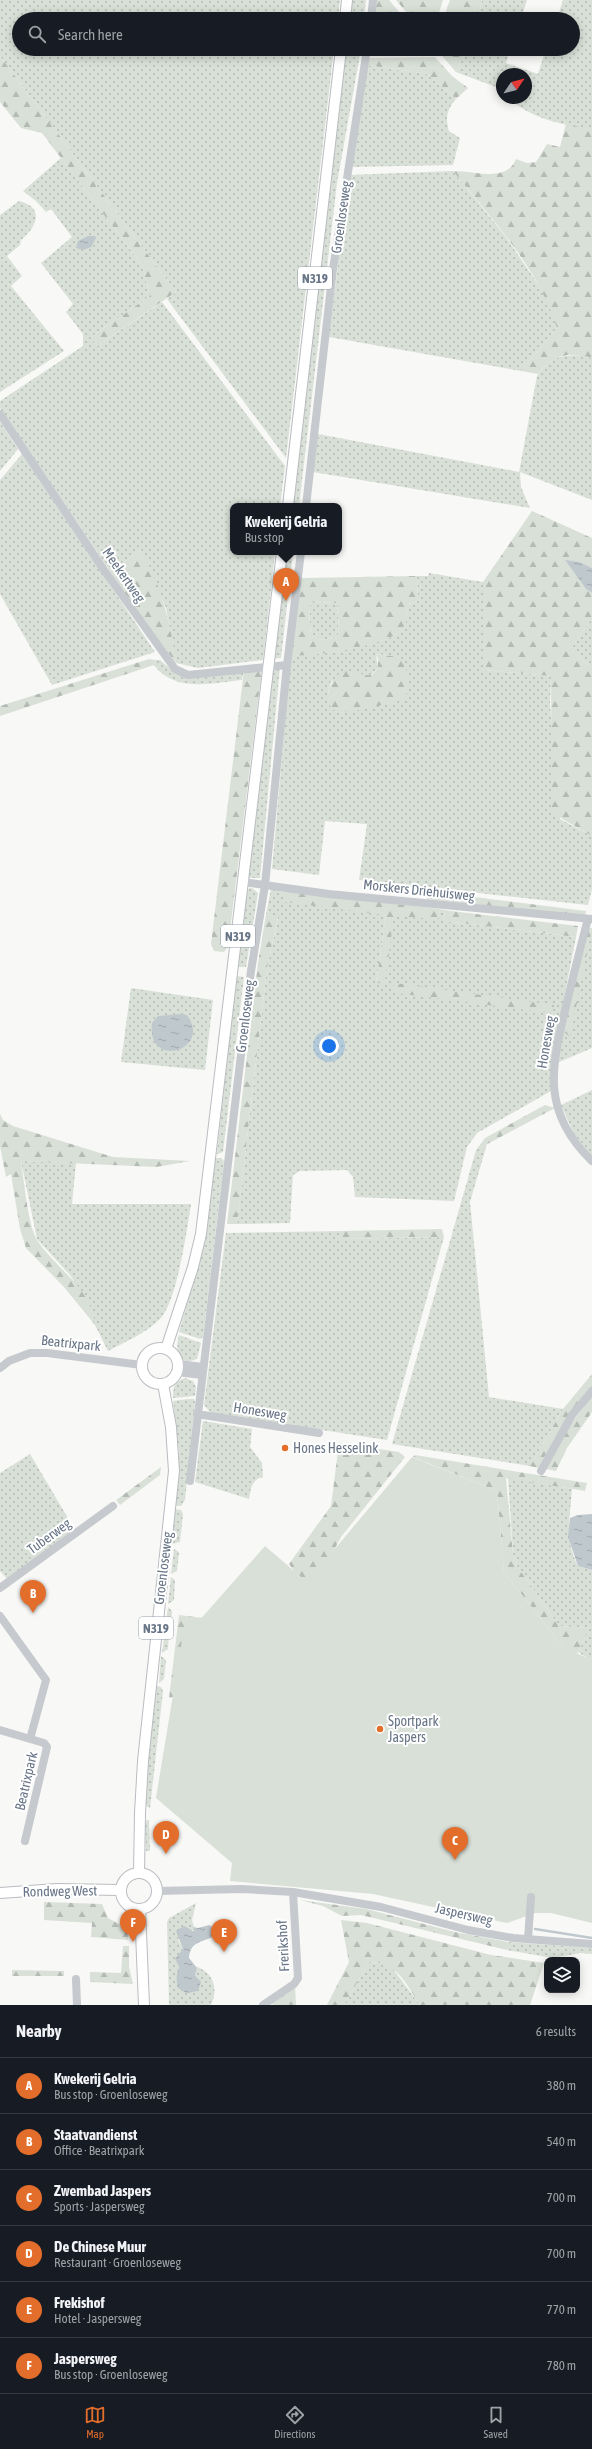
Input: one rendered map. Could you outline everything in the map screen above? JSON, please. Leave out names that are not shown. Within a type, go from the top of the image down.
[{"type":"main road","points":[[346,12],[347,0]]},
{"type":"main road","name":"Groenloseweg","points":[[288,503],[341,56]]},
{"type":"main road","name":"Groenloseweg","points":[[166,1349],[193,1267],[202,1234],[282,555]]},
{"type":"main road","points":[[166,1349],[174,1355],[178,1368],[173,1379],[163,1384],[154,1383],[146,1378],[142,1364],[146,1356],[152,1350],[166,1349]]},
{"type":"main road","name":"Groenloseweg","points":[[140,1873],[140,1813],[143,1762],[174,1471],[171,1426],[163,1384]]},
{"type":"main road","points":[[140,1873],[152,1878],[157,1891],[152,1904],[140,1909],[126,1903],[121,1890],[127,1877],[140,1873]]},
{"type":"main road","name":"Rondweg West","points":[[0,1893],[57,1889],[121,1890]]},
{"type":"main road","points":[[140,1909],[144,2005]]},
{"type":"street","points":[[372,12],[373,0]]},
{"type":"street","name":"Groenloseweg","points":[[306,503],[333,270],[366,56]]},
{"type":"street","name":"Meekertweg","points":[[0,414],[104,570],[175,669],[188,675],[269,666]]},
{"type":"street","name":"Groenloseweg","points":[[190,1482],[251,971],[265,885],[287,665],[301,555]]},
{"type":"street","points":[[269,666],[287,665]]},
{"type":"street","name":"Morskers Driehuisweg","points":[[243,882],[329,894],[590,919]]},
{"type":"street","name":"Honesweg","points":[[590,919],[559,1034],[552,1074],[555,1099],[562,1121],[578,1147],[592,1161]]},
{"type":"street","name":"Beatrixpark","points":[[0,1368],[9,1360],[30,1352],[47,1352],[142,1364]]},
{"type":"street","points":[[178,1368],[203,1371]]},
{"type":"street","points":[[540,1471],[572,1415],[592,1391]]},
{"type":"street","name":"Honesweg","points":[[197,1414],[320,1433]]},
{"type":"street","name":"Tuberweg","points":[[0,1588],[113,1506]]},
{"type":"street","name":"Beatrixpark","points":[[0,1616],[46,1680],[30,1739]]},
{"type":"street","name":"Beatrixpark","points":[[0,1730],[44,1742],[47,1748],[47,1754],[25,1841]]},
{"type":"street","name":"Jaspersweg","points":[[157,1891],[241,1889],[293,1892],[356,1901],[468,1930],[528,1939],[592,1944]]},
{"type":"street","name":"Frerikshof","points":[[263,2005],[294,1984],[298,1978],[293,1892]]},
{"type":"street","points":[[528,1939],[531,1897]]},
{"type":"street","points":[[76,1979],[77,2005]]},
{"type":"green space","points":[[0,0],[340,0],[339,12],[12,12],[12,56],[333,56],[286,458],[167,299],[176,292],[0,56]]},
{"type":"green space","points":[[351,0],[366,0],[365,12],[350,12]]},
{"type":"green space","points":[[376,0],[389,0],[399,12],[374,12]]},
{"type":"green space","points":[[396,0],[443,0],[439,12],[406,12]]},
{"type":"green space","points":[[450,0],[482,0],[479,12],[446,12]]},
{"type":"green space","points":[[482,0],[527,0],[523,12],[479,12]]},
{"type":"green space","points":[[563,0],[592,0],[592,130],[547,120],[527,111],[517,104],[532,104],[532,72],[538,74],[544,56],[580,56],[580,12],[559,12]]},
{"type":"green space","points":[[0,56],[176,292],[97,346],[91,337],[150,296],[142,265],[42,133],[21,128],[0,102]]},
{"type":"green space","points":[[344,56],[360,56],[337,183],[299,503],[290,503]]},
{"type":"green space","points":[[442,56],[464,56],[456,72]]},
{"type":"green space","points":[[464,56],[508,56],[506,63],[521,68],[496,68],[496,87],[456,72]]},
{"type":"green space","points":[[435,57],[452,76],[468,88],[456,99],[428,74],[367,65],[368,58]]},
{"type":"green space","points":[[367,65],[428,74],[456,99],[449,110],[447,118],[449,131],[460,138],[453,165],[350,167]]},
{"type":"green space","points":[[566,124],[592,130],[592,358],[576,355],[562,356],[549,362],[538,374],[521,371],[557,328],[549,306],[539,285],[512,245],[453,171],[497,174],[511,167],[516,159],[527,163],[536,162],[547,144],[560,147]]},
{"type":"green space","points":[[61,158],[142,265],[150,296],[91,337],[97,346],[162,302],[285,466],[280,503],[230,503],[230,555],[275,555],[263,660],[198,668],[176,663],[166,608],[141,550],[110,571],[0,408],[0,401],[83,346],[83,334],[66,312],[73,304],[41,263],[72,237],[51,209],[46,212],[36,201],[23,191]]},
{"type":"green space","points":[[453,171],[506,237],[548,299],[557,328],[521,371],[329,337],[349,175]]},
{"type":"green space","points":[[19,201],[33,208],[36,218],[27,235],[21,240],[20,245],[7,256],[22,276],[11,286],[64,351],[0,392],[0,215]]},
{"type":"green space","points":[[582,355],[592,358],[592,500],[520,472],[521,487],[530,508],[313,472],[318,434],[519,472],[537,376],[547,364],[556,358]]},
{"type":"green space","points":[[0,422],[18,449],[0,471]]},
{"type":"green space","points":[[22,454],[155,652],[52,685],[0,594],[0,480]]},
{"type":"green space","points":[[532,511],[592,538],[592,568],[580,562],[566,561],[586,589],[592,593],[592,618],[570,650],[592,667],[592,836],[552,813],[551,676],[483,670],[483,582]]},
{"type":"green space","points":[[141,550],[160,591],[168,619],[176,663],[138,614],[110,571]]},
{"type":"green space","points":[[285,555],[293,555],[281,658],[272,659]]},
{"type":"green space","points":[[429,573],[483,582],[483,670],[551,676],[550,704],[560,819],[592,836],[592,889],[588,905],[359,880],[367,824],[325,821],[319,875],[272,869],[291,656],[301,656],[348,649],[391,637],[399,632],[404,626],[408,604],[418,601],[417,576],[428,576]],"holes":[[[376,654],[392,656],[341,713],[328,693],[331,681],[370,676],[378,668]]]},
{"type":"green space","points":[[417,576],[418,601],[408,604],[408,615],[404,626],[399,632],[391,637],[364,646],[301,656],[291,656],[301,578]],"holes":[[[312,602],[337,603],[339,632],[337,637],[323,640],[313,635],[310,619]]]},
{"type":"green space","points":[[312,602],[337,603],[339,632],[337,637],[323,640],[313,635],[310,619]]},
{"type":"green space","points":[[592,618],[592,667],[570,650]]},
{"type":"green space","points":[[375,654],[392,656],[404,661],[408,676],[406,698],[361,710],[339,712],[333,709],[328,699],[328,692],[334,679],[345,671],[372,675],[378,668],[378,658]]},
{"type":"green space","points":[[149,659],[155,660],[154,665],[0,716],[0,706]]},
{"type":"green space","points":[[155,660],[160,660],[174,672],[244,670],[242,680],[207,684],[183,683],[172,680],[163,674],[154,665]]},
{"type":"green space","points":[[271,667],[280,667],[260,878],[248,878]]},
{"type":"green space","points":[[262,668],[228,947],[224,952],[214,951],[211,944],[244,670]]},
{"type":"green space","points":[[252,888],[258,893],[246,967],[238,967],[247,889]]},
{"type":"green space","points":[[271,889],[386,915],[376,983],[394,916],[397,915],[438,919],[440,909],[445,910],[444,921],[576,937],[551,1064],[551,1091],[477,1133],[467,1147],[454,1201],[355,1197],[353,1177],[347,1170],[300,1171],[293,1175],[290,1223],[237,1224],[267,968],[278,918],[266,914]]},
{"type":"green space","points":[[284,891],[440,909],[438,919],[394,916],[385,981],[383,983],[376,983],[386,915],[285,902],[283,901]]},
{"type":"green space","points":[[435,892],[586,911],[585,916],[426,899]]},
{"type":"green space","points":[[445,910],[578,926],[576,937],[444,921]]},
{"type":"green space","points":[[266,914],[278,917],[267,968],[237,1224],[227,1224],[258,963]]},
{"type":"green space","points":[[592,927],[592,1048],[557,1063],[563,1031]]},
{"type":"green space","points":[[585,928],[592,928],[570,1037],[563,1031]]},
{"type":"green space","points":[[236,976],[244,977],[223,1152],[217,1154]]},
{"type":"green space","points":[[395,983],[554,1005],[552,1013],[396,993],[393,987]]},
{"type":"green space","points":[[131,988],[213,1000],[205,1070],[121,1062]]},
{"type":"green space","points":[[592,1090],[592,1156],[574,1134],[561,1105]]},
{"type":"green space","points":[[545,1105],[555,1108],[476,1150],[485,1138]]},
{"type":"green space","points":[[0,1114],[3,1120],[13,1126],[113,1157],[190,1161],[156,1167],[21,1161],[31,1224],[37,1240],[80,1289],[92,1312],[95,1325],[64,1287],[26,1248],[20,1229],[11,1174],[6,1177],[0,1146]]},
{"type":"green space","points":[[487,1144],[470,1202],[489,1397],[563,1409],[530,1466],[392,1444],[476,1150]]},
{"type":"green space","points":[[215,1158],[221,1158],[224,1161],[203,1337],[200,1339],[179,1332],[201,1255]]},
{"type":"green space","points":[[21,1161],[76,1163],[72,1204],[191,1204],[184,1247],[171,1297],[166,1310],[160,1319],[148,1329],[108,1351],[95,1325],[91,1308],[70,1275],[37,1239]]},
{"type":"green space","points":[[442,1229],[444,1237],[341,1239],[341,1231]]},
{"type":"green space","points":[[341,1231],[341,1239],[444,1237],[387,1440],[211,1413],[204,1405],[226,1233]]},
{"type":"green space","points":[[179,1335],[201,1343],[197,1359],[187,1362],[183,1360],[177,1347]]},
{"type":"green space","points":[[592,1374],[592,1387],[564,1422],[538,1468],[530,1466],[563,1409]]},
{"type":"green space","points":[[185,1378],[193,1381],[196,1387],[195,1396],[173,1398],[173,1391],[176,1383]]},
{"type":"green space","points":[[592,1396],[592,1412],[567,1448],[556,1471],[546,1469],[570,1425]]},
{"type":"green space","points":[[194,1399],[195,1402],[185,1500],[181,1506],[175,1505],[179,1451],[173,1401]]},
{"type":"green space","points":[[203,1421],[252,1429],[250,1447],[262,1463],[263,1477],[254,1482],[249,1499],[195,1482]]},
{"type":"green space","points":[[339,1443],[399,1452],[405,1457],[341,1537],[330,1558],[563,1647],[504,1572],[497,1491],[413,1457],[415,1455],[587,1483],[585,1491],[506,1478],[513,1554],[517,1566],[559,1626],[589,1628],[578,1652],[531,1709],[300,1579],[289,1564],[331,1506]]},
{"type":"green space","points":[[30,1454],[75,1530],[8,1580],[0,1571],[0,1473]]},
{"type":"green space","name":"Sportpark Jaspers","points":[[412,1457],[497,1491],[504,1572],[563,1647],[592,1660],[592,1923],[551,1913],[535,1913],[507,1923],[373,1894],[230,1881],[232,1863],[156,1798],[182,1640],[265,1546],[307,1582]]},
{"type":"green space","points":[[161,1467],[160,1475],[120,1505],[116,1500]]},
{"type":"green space","points":[[508,1477],[572,1489],[569,1519],[569,1537],[571,1547],[578,1566],[592,1570],[592,1661],[578,1652],[589,1628],[559,1626],[517,1566],[513,1554]]},
{"type":"green space","points":[[175,1509],[181,1510],[183,1514],[180,1542],[171,1544]]},
{"type":"green space","points":[[174,1549],[179,1552],[177,1571],[171,1574]]},
{"type":"green space","points":[[171,1577],[175,1580],[174,1600],[168,1604]]},
{"type":"green space","points":[[168,1607],[172,1611],[171,1625],[165,1628]]},
{"type":"green space","points":[[179,1615],[203,1618],[178,1696],[169,1698]]},
{"type":"green space","points":[[165,1631],[169,1634],[168,1649],[162,1653]]},
{"type":"green space","points":[[161,1656],[166,1660],[164,1679],[159,1683]]},
{"type":"green space","points":[[154,1686],[161,1687],[163,1691],[150,1808],[145,1805]]},
{"type":"green space","points":[[147,1820],[149,1820],[150,1851],[146,1851],[145,1824]]},
{"type":"green space","points":[[300,1900],[366,1909],[455,1932],[508,1942],[507,1950],[361,1915],[342,1916],[323,1906]]},
{"type":"green space","points":[[44,1902],[102,1904],[108,1918],[127,1928],[128,1940],[91,1937],[92,1923],[44,1920]]},
{"type":"green space","points":[[196,1903],[192,1920],[195,1930],[190,1930],[178,1939],[183,1949],[176,1961],[179,1967],[177,1972],[199,1979],[195,1975],[196,1968],[194,1966],[201,1968],[213,1981],[213,1999],[211,2005],[169,2005],[167,1922],[169,1918]]},
{"type":"green space","points":[[341,1920],[367,1923],[491,1955],[544,1963],[530,2005],[420,2005],[400,1975],[394,1969],[378,1962],[369,1962],[344,2005],[327,2005],[349,1962]]},
{"type":"green space","points":[[508,1942],[592,1948],[592,1954],[580,1953],[558,1957],[547,1957],[507,1950]]},
{"type":"green space","points":[[123,1946],[129,1946],[129,1967],[133,1984],[90,1982],[90,1972],[121,1973]]},
{"type":"green space","points":[[369,1962],[384,1963],[391,1966],[420,2005],[344,2005]]},
{"type":"green space","points":[[12,1970],[64,1971],[64,1976],[12,1976]]},
{"type":"green space","points":[[295,1985],[296,2005],[273,2005],[271,2002]]},
{"type":"water","points":[[88,236],[95,236],[96,238],[91,247],[83,250],[76,248],[78,241]]},
{"type":"water","points":[[565,560],[580,562],[592,568],[592,593],[586,589]]},
{"type":"water","points":[[181,1014],[187,1015],[193,1028],[192,1038],[186,1046],[177,1050],[167,1051],[159,1047],[153,1038],[152,1023],[158,1016]]},
{"type":"water","points":[[592,1514],[592,1570],[578,1566],[568,1537],[570,1518],[578,1515]]},
{"type":"water","points":[[209,1925],[214,1928],[217,1926],[222,1931],[217,1935],[197,1943],[190,1951],[189,1958],[197,1968],[195,1975],[201,1982],[198,1991],[186,1993],[178,1988],[177,1982],[179,1967],[175,1959],[183,1949],[176,1931],[184,1926],[193,1931],[195,1930],[193,1927],[198,1928]]},
{"type":"waterway","points":[[535,1929],[592,1938]]},
{"type":"place","name":"Kwekerij Gelria","points":[[286,601]]},
{"type":"place","name":"Hones Hesselink","points":[[285,1448]]},
{"type":"place","name":"Staatvandienst","points":[[33,1613]]},
{"type":"place","name":"Sportpark Jaspers","points":[[380,1729]]},
{"type":"place","name":"De Chinese Muur","points":[[166,1854]]},
{"type":"place","name":"Zwembad Jaspers","points":[[455,1860]]},
{"type":"place","name":"Jaspersweg","points":[[133,1942]]},
{"type":"place","name":"Frekishof","points":[[224,1952]]}]
